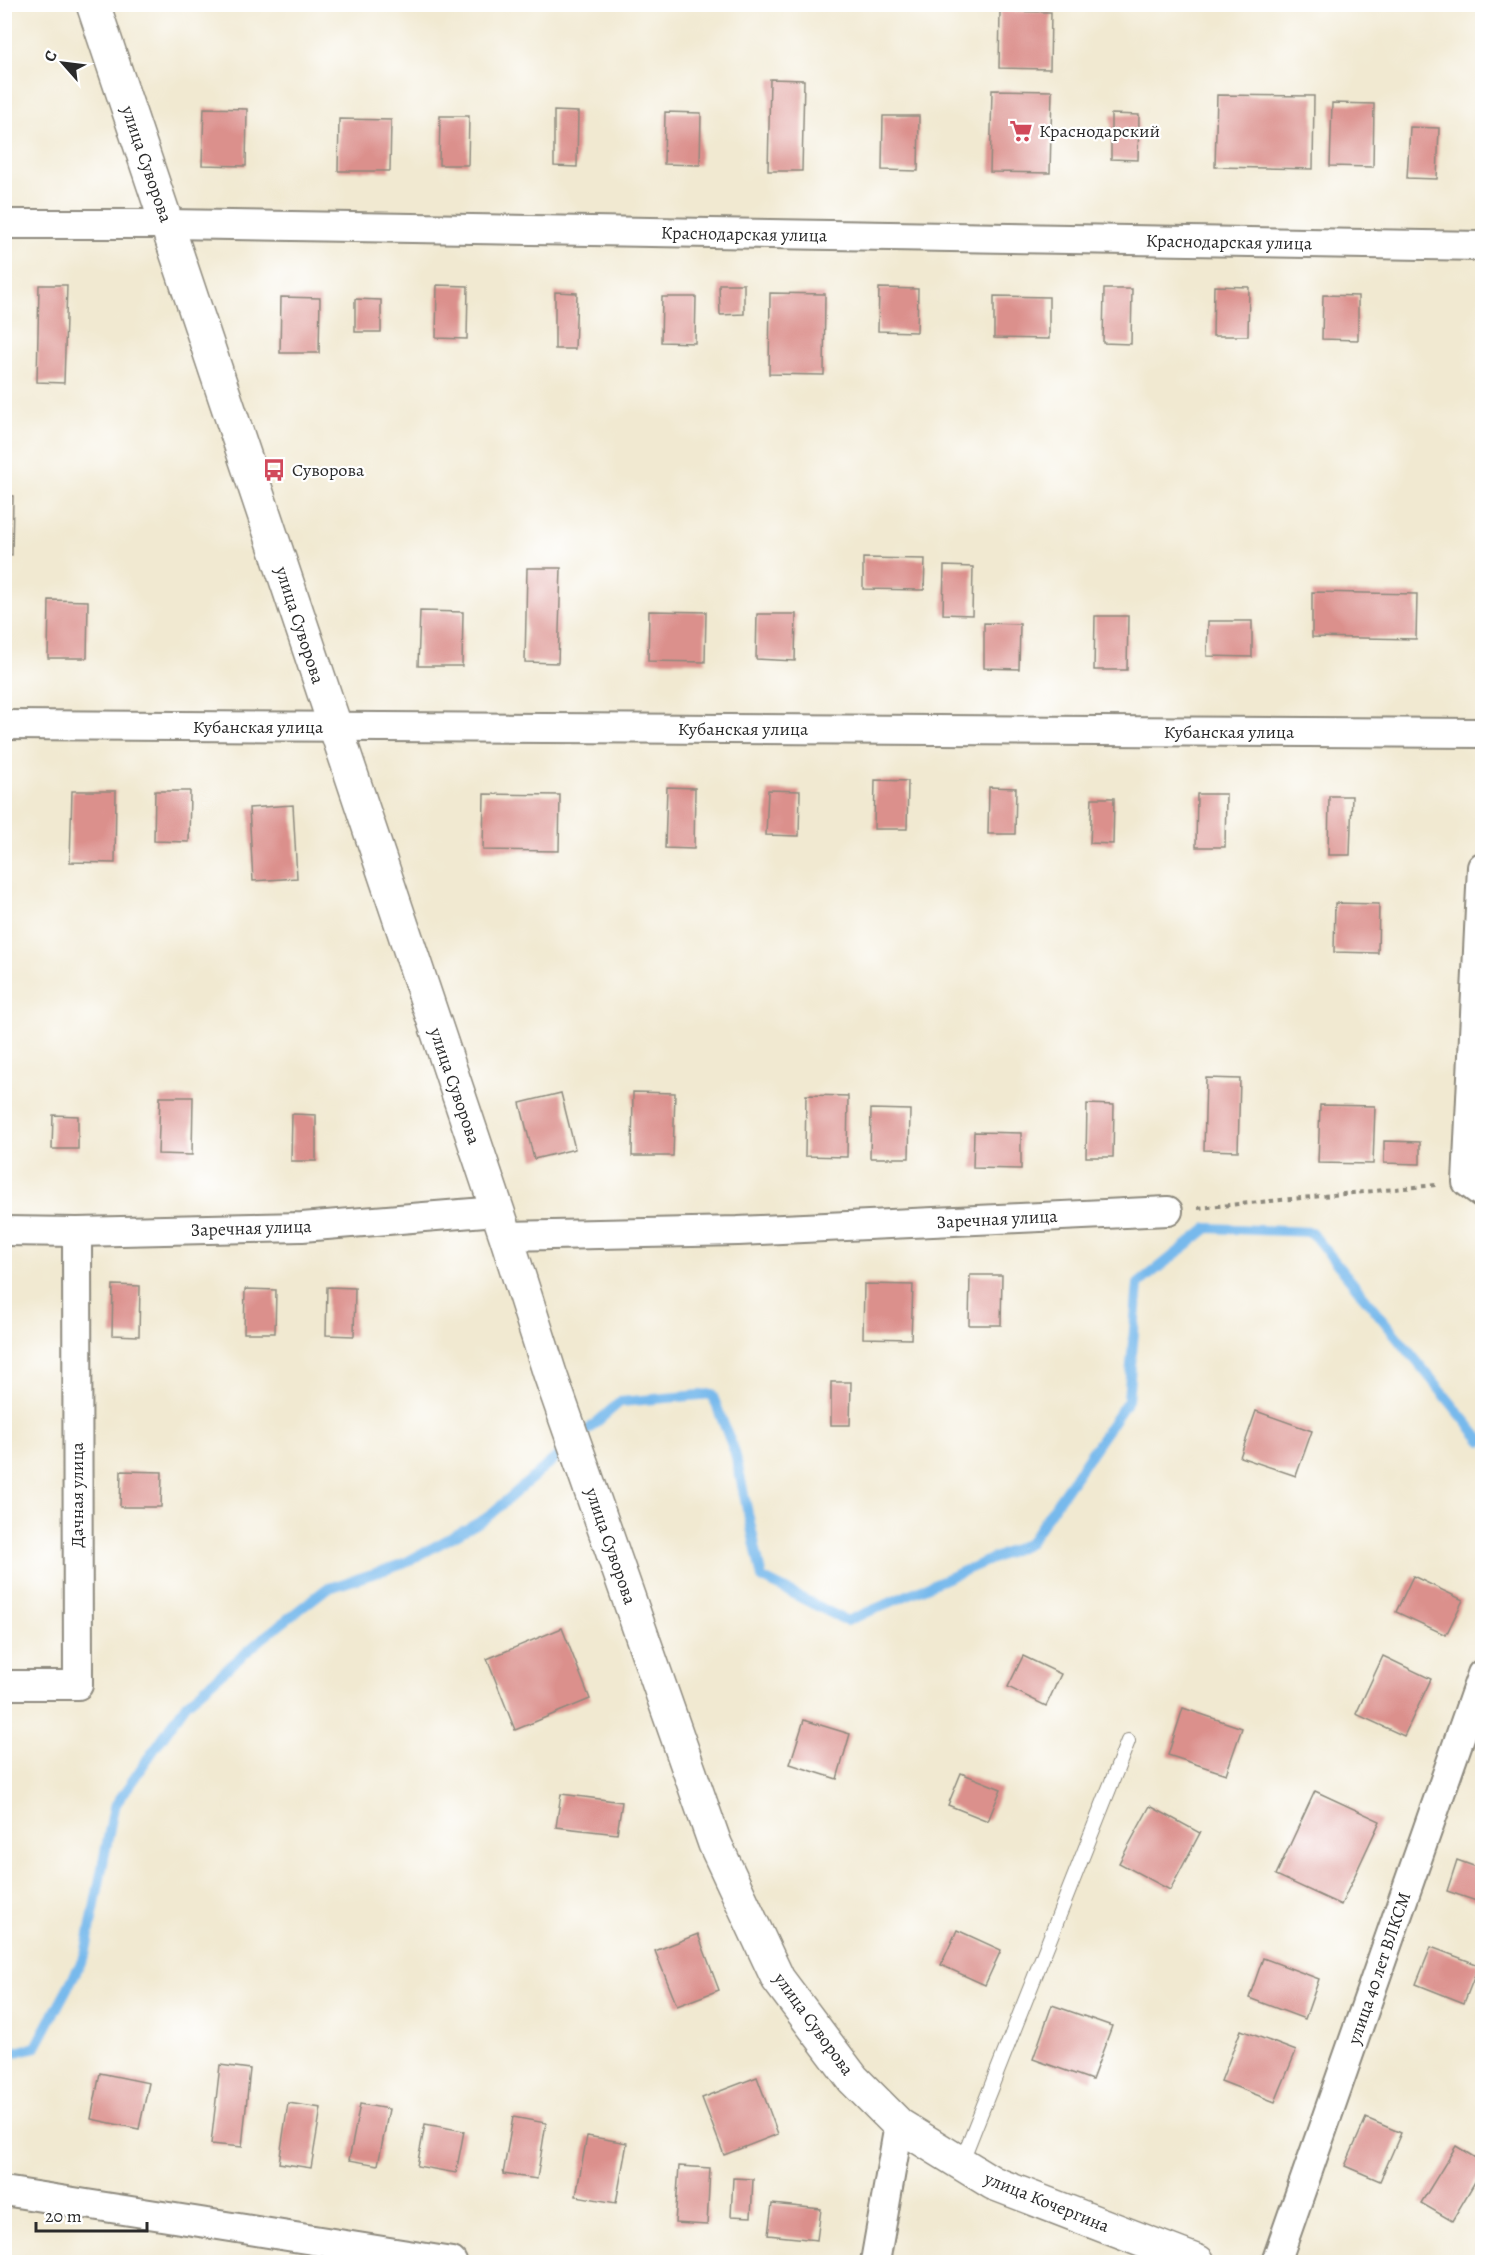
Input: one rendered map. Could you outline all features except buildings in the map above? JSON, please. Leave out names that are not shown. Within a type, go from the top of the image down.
[{"type":"street","name":"улица Суворова","points":[[93,4],[502,1223],[550,1374],[715,1844],[778,1979],[853,2079],[899,2125]]},
{"type":"street","name":"Краснодарская улица","points":[[4,224],[168,224],[1482,246]]},
{"type":"street","name":"Кубанская улица","points":[[4,725],[1482,733]]},
{"type":"street","points":[[1475,1187],[1482,867]]},
{"type":"street","name":"Заречная улица","points":[[4,1231],[77,1232],[502,1223],[738,1232],[1168,1211]]},
{"type":"street","name":"Дачная улица","points":[[4,1685],[78,1685],[77,1232]]},
{"type":"street","name":"улица 40 лет ВЛКСМ","points":[[1276,2262],[1482,1674]]},
{"type":"street","points":[[875,2262],[899,2125]]},
{"type":"street","name":"улица Кочергина","points":[[899,2125],[993,2183],[1198,2262]]},
{"type":"street","points":[[4,2191],[453,2262]]},
{"type":"lane","points":[[961,2164],[1128,1741]]},
{"type":"path","points":[[1168,1211],[1475,1187]]},
{"type":"waterway","points":[[4,2055],[36,2047],[85,1955],[114,1807],[186,1704],[263,1638],[326,1589],[403,1564],[485,1519],[620,1402],[712,1394],[735,1453],[762,1578],[847,1621],[1029,1543],[1128,1400],[1138,1284],[1208,1228],[1311,1232],[1482,1441]]},
{"type":"place","name":"Краснодарский","points":[[1021,131]]},
{"type":"place","name":"Суворова","points":[[274,470]]}]
